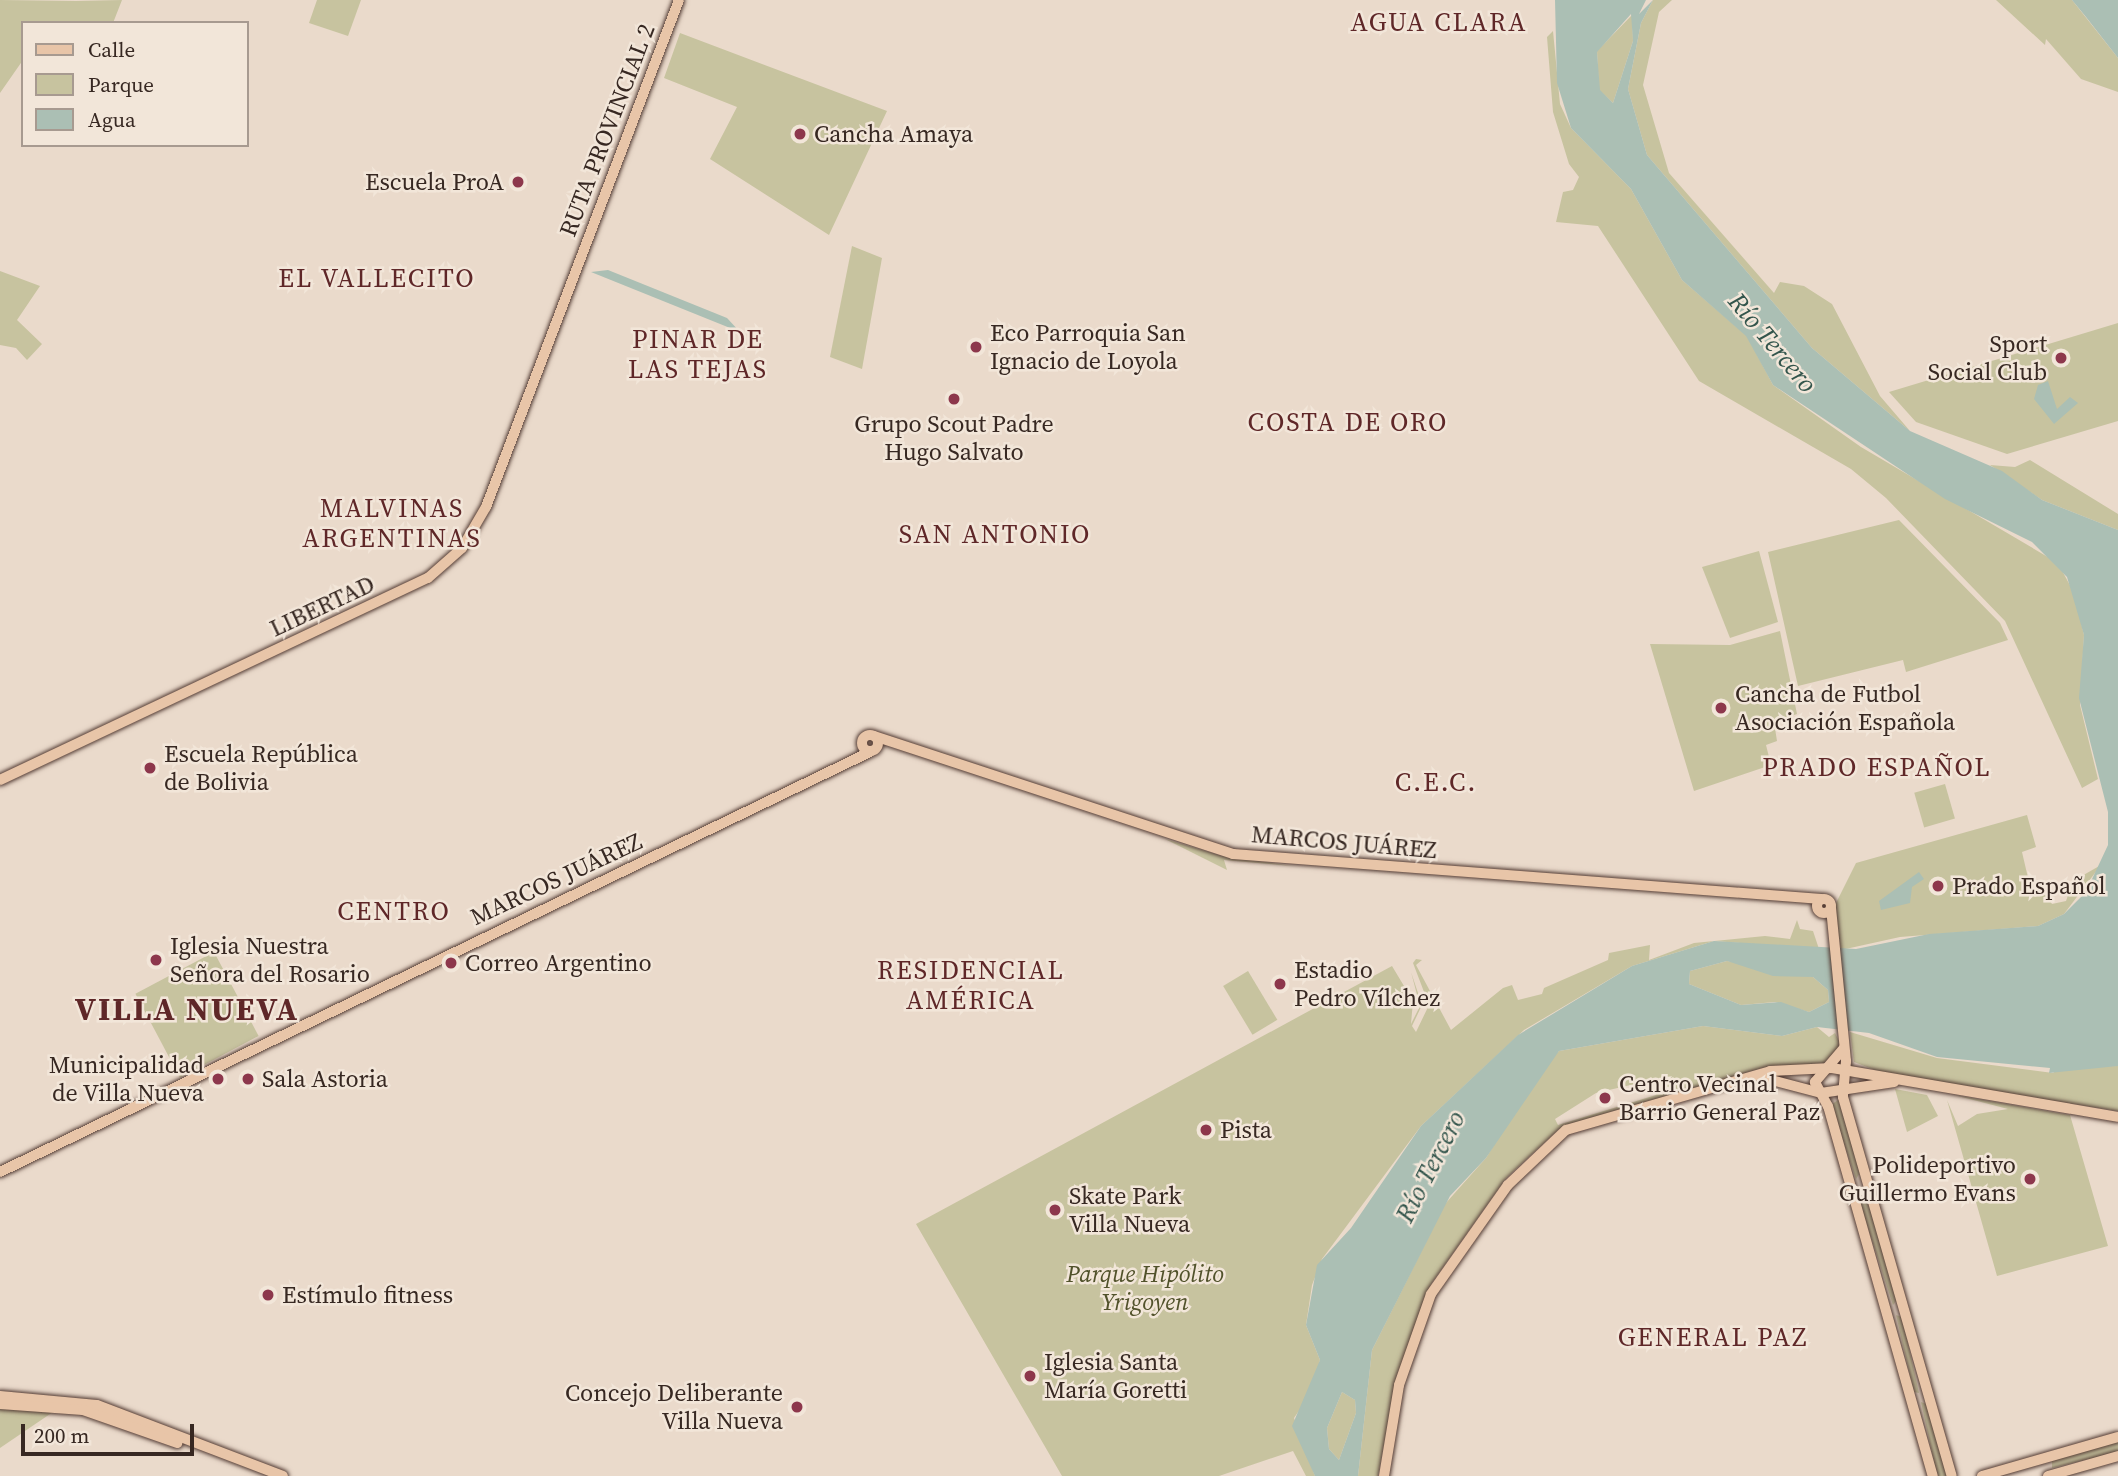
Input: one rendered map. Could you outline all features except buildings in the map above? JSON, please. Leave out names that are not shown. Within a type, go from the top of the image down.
[{"type":"main road","name":"RUTA PROVINCIAL 2","points":[[575,275],[679,0]]},
{"type":"main road","name":"LIBERTAD","points":[[0,780],[445,566],[486,506],[575,275]]},
{"type":"main road","name":"MARCOS JUÁREZ","points":[[869,751],[874,736],[1233,854],[1794,899],[1823,907],[1832,930],[1845,1044]]},
{"type":"main road","name":"MARCOS JUÁREZ","points":[[0,1172],[869,751],[906,747]]},
{"type":"main road","points":[[1845,1044],[1838,1059],[1822,1068],[1815,1079],[1933,1476]]},
{"type":"main road","points":[[1845,1044],[1851,1069],[1844,1092],[1952,1476]]},
{"type":"main road","points":[[1384,1476],[1399,1385],[1426,1305],[1508,1185],[1570,1128],[1753,1076],[1822,1068],[1851,1069],[1896,1081],[2118,1117]]},
{"type":"main road","points":[[1753,1076],[1821,1093],[1844,1092],[1896,1081]]},
{"type":"main road","points":[[0,1396],[97,1405],[283,1476]]},
{"type":"main road","points":[[0,1404],[93,1413],[264,1476]]},
{"type":"main road","points":[[1982,1476],[2118,1437]]},
{"type":"main road","points":[[2049,1476],[2118,1456]]},
{"type":"green space","points":[[0,0],[122,0],[114,21],[21,21],[21,63],[0,93]]},
{"type":"green space","points":[[317,0],[361,0],[348,36],[309,23]]},
{"type":"green space","points":[[1653,0],[1672,0],[1659,12],[1643,85],[1669,173],[1774,293],[1780,282],[1804,286],[1832,304],[1880,396],[1910,431],[1812,348],[1647,155],[1628,89],[1641,23]]},
{"type":"green space","points":[[1996,0],[2072,0],[2118,58],[2118,92],[2081,79],[2046,39],[2045,45]]},
{"type":"green space","points":[[1632,15],[1633,41],[1613,103],[1599,90],[1597,51]]},
{"type":"green space","points":[[1553,31],[1560,104],[1571,128],[1631,189],[1682,280],[1747,336],[1773,385],[1861,447],[2058,563],[2074,593],[2084,635],[2080,705],[2098,779],[2082,788],[2005,621],[1886,498],[1851,469],[1699,381],[1598,226],[1556,222],[1563,192],[1573,190],[1579,177],[1569,164],[1553,112],[1547,37]]},
{"type":"green space","name":"Cancha Amaya","points":[[680,33],[887,111],[829,235],[710,159],[737,107],[664,78]]},
{"type":"green space","points":[[852,246],[882,258],[862,369],[830,357]]},
{"type":"green space","points":[[0,271],[40,286],[17,320],[42,344],[27,360],[16,348],[0,345]]},
{"type":"green space","name":"Sport Social Club","points":[[2118,323],[2118,421],[2007,454],[1916,422],[1889,392]]},
{"type":"green space","points":[[2030,460],[2118,514],[2118,530],[2042,500],[1990,465],[2015,467]]},
{"type":"green space","points":[[1899,520],[2000,623],[2008,640],[1906,672],[1903,660],[1798,686],[1768,552]]},
{"type":"green space","points":[[1759,551],[1778,622],[1730,638],[1702,567]]},
{"type":"green space","name":"Cancha de Futbol Asociación Española","points":[[1780,631],[1797,714],[1774,722],[1777,741],[1766,745],[1771,765],[1694,791],[1650,644],[1730,645]]},
{"type":"green space","points":[[1945,784],[1955,819],[1924,827],[1914,793]]},
{"type":"green space","name":"Prado Español","points":[[2027,815],[2036,847],[2022,852],[2032,895],[2044,893],[2052,904],[2066,901],[2073,881],[2101,865],[2064,914],[2038,926],[1900,937],[1841,950],[1834,907],[1856,863]]},
{"type":"green space","points":[[1165,839],[1219,855],[1292,866],[1224,860],[1227,870]]},
{"type":"green space","points":[[1797,920],[1800,929],[1813,931],[1819,949],[1714,941],[1765,936],[1790,939]]},
{"type":"green space","name":"Parque Hipólito Yrigoyen","points":[[1714,941],[1632,966],[1524,1030],[1421,1126],[1322,1259],[1312,1285],[1306,1325],[1320,1360],[1311,1393],[1294,1418],[1315,1476],[1306,1476],[1293,1451],[1219,1476],[1062,1476],[916,1224],[1392,966],[1413,1001],[1411,1024],[1420,1006],[1411,972],[1422,1005],[1412,1026],[1416,1032],[1429,1005],[1413,963],[1416,959],[1422,960],[1416,965],[1451,1030],[1503,988],[1512,985],[1518,1000],[1542,994],[1544,988],[1608,960],[1609,953],[1650,945],[1649,960],[1694,943]]},
{"type":"green space","points":[[214,952],[259,1036],[180,1078],[135,994]]},
{"type":"green space","points":[[1727,961],[1813,977],[1828,990],[1829,1002],[1809,1012],[1775,1002],[1741,1005],[1689,984],[1690,971]]},
{"type":"green space","points":[[1248,971],[1277,1020],[1252,1035],[1223,986]]},
{"type":"green space","points":[[1703,1026],[1782,1036],[1817,1027],[1829,1037],[1835,1033],[1841,1045],[1824,1063],[1762,1068],[1559,1129],[1506,1178],[1431,1284],[1397,1375],[1378,1476],[1358,1476],[1372,1350],[1445,1204],[1486,1158],[1544,1065],[1559,1051]],"holes":[[[1652,1080],[1656,1095],[1558,1125],[1555,1119],[1596,1093]]]},
{"type":"green space","points":[[1850,1032],[1937,1058],[2053,1073],[2060,1067],[2118,1066],[2118,1111],[1891,1076],[1854,1062]]},
{"type":"green space","points":[[1895,1089],[1927,1095],[1938,1116],[1907,1132]]},
{"type":"green space","name":"Polideportivo Guillermo Evans","points":[[1954,1095],[2070,1115],[2108,1246],[1997,1276],[1947,1100],[1958,1126],[1977,1114],[2008,1109]]},
{"type":"green space","points":[[1838,1100],[1861,1171],[1856,1179],[1831,1105]]},
{"type":"green space","points":[[1865,1189],[1897,1300],[1893,1305],[1856,1191]]},
{"type":"green space","points":[[1896,1315],[1902,1317],[1919,1393],[1914,1392]]},
{"type":"green space","points":[[1342,1392],[1355,1400],[1356,1413],[1339,1460],[1329,1449],[1327,1428]]},
{"type":"green space","points":[[1921,1402],[1927,1404],[1947,1476],[1937,1476]]},
{"type":"green space","points":[[0,1407],[53,1412],[0,1448]]},
{"type":"green space","points":[[2118,1441],[2118,1452],[2052,1468],[2052,1461]]},
{"type":"water","name":"Río Tercero","points":[[1555,0],[1646,0],[1639,14],[1653,0],[1641,23],[1628,89],[1647,155],[1812,348],[1910,431],[2002,471],[2042,500],[2118,530],[2118,1066],[2049,1073],[2050,1068],[1937,1057],[1869,1033],[1817,1027],[1782,1036],[1703,1026],[1559,1051],[1486,1158],[1450,1196],[1372,1350],[1358,1476],[1315,1476],[1292,1426],[1320,1360],[1306,1325],[1317,1265],[1351,1228],[1421,1126],[1518,1035],[1632,966],[1714,941],[1856,949],[1929,934],[2038,926],[2064,914],[2086,892],[2108,845],[2108,812],[2079,698],[2084,635],[2067,577],[2032,542],[1945,499],[1773,385],[1746,336],[1682,280],[1631,189],[1571,128],[1557,83]],"holes":[[[1631,14],[1633,41],[1613,103],[1600,90],[1597,52]],[[1727,961],[1773,976],[1813,977],[1828,990],[1829,1002],[1809,1012],[1781,1002],[1741,1005],[1689,984],[1690,971]],[[1342,1392],[1355,1400],[1356,1413],[1339,1460],[1329,1449],[1327,1428]]]},
{"type":"water","points":[[2072,0],[2118,0],[2118,58],[2086,17]]},
{"type":"water","points":[[608,270],[727,318],[740,332],[591,272]]},
{"type":"water","points":[[2048,381],[2057,409],[2070,397],[2078,403],[2054,424],[2034,399],[2038,385]]},
{"type":"water","points":[[1919,872],[1924,879],[1912,887],[1910,903],[1881,910],[1879,901]]},
{"type":"place","name":"Cancha Amaya","points":[[800,134]]},
{"type":"place","name":"Escuela ProA","points":[[518,182]]},
{"type":"place","name":"Eco Parroquia San Ignacio de Loyola","points":[[976,347]]},
{"type":"place","name":"Sport Social Club","points":[[2061,358]]},
{"type":"place","name":"Grupo Scout Padre Hugo Salvato","points":[[954,399]]},
{"type":"place","name":"Cancha de Futbol Asociación Española","points":[[1721,708]]},
{"type":"place","name":"Escuela República de Bolivia","points":[[150,768]]},
{"type":"place","name":"Prado Español","points":[[1938,886]]},
{"type":"place","name":"Iglesia Nuestra Señora del Rosario","points":[[156,960]]},
{"type":"place","name":"Correo Argentino","points":[[451,963]]},
{"type":"place","name":"Estadio Pedro Vílchez","points":[[1280,984]]},
{"type":"place","name":"Municipalidad de Villa Nueva","points":[[218,1079]]},
{"type":"place","name":"Sala Astoria","points":[[248,1079]]},
{"type":"place","name":"Centro Vecinal Barrio General Paz","points":[[1605,1098]]},
{"type":"place","name":"Pista","points":[[1206,1130]]},
{"type":"place","name":"Polideportivo Guillermo Evans","points":[[2030,1179]]},
{"type":"place","name":"Skate Park Villa Nueva","points":[[1055,1210]]},
{"type":"place","name":"Estímulo fitness","points":[[268,1295]]},
{"type":"place","name":"Iglesia Santa María Goretti","points":[[1030,1376]]},
{"type":"place","name":"Concejo Deliberante Villa Nueva","points":[[797,1407]]},
{"type":"district","name":"AGUA CLARA","points":[[1439,23]]},
{"type":"district","name":"EL VALLECITO","points":[[377,279]]},
{"type":"district","name":"PINAR DE LAS TEJAS","points":[[698,355]]},
{"type":"district","name":"COSTA DE ORO","points":[[1348,423]]},
{"type":"district","name":"MALVINAS ARGENTINAS","points":[[392,524]]},
{"type":"district","name":"SAN ANTONIO","points":[[995,535]]},
{"type":"district","name":"PRADO ESPAÑOL","points":[[1877,768]]},
{"type":"district","name":"C.E.C.","points":[[1436,783]]},
{"type":"district","name":"CENTRO","points":[[394,912]]},
{"type":"district","name":"RESIDENCIAL AMÉRICA","points":[[971,986]]},
{"type":"district","name":"VILLA NUEVA","points":[[187,1009]]},
{"type":"district","name":"GENERAL PAZ","points":[[1713,1338]]}]
